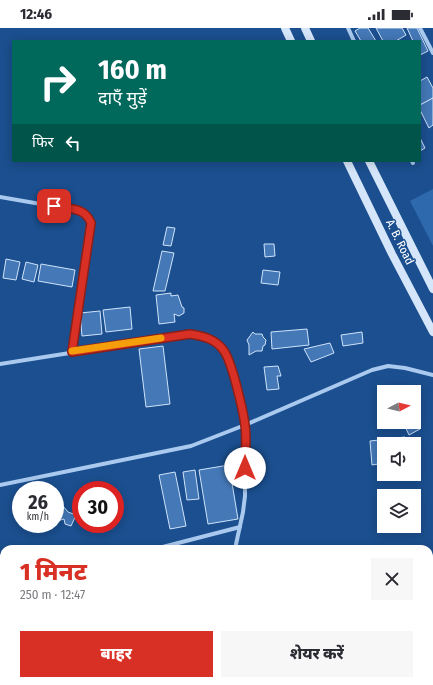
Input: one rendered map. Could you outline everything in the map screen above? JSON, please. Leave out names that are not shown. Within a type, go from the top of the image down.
[{"type":"main road","points":[[285,28],[291,40]]},
{"type":"main road","points":[[305,28],[311,40]]},
{"type":"main road","name":"A. B. Road","points":[[348,162],[392,254],[433,332]]},
{"type":"main road","name":"A. B. Road","points":[[370,162],[433,289]]},
{"type":"street","points":[[348,28],[354,40]]},
{"type":"street","points":[[420,28],[433,53]]},
{"type":"street","points":[[0,197],[81,211],[88,216],[91,223],[72,352]]},
{"type":"street","points":[[0,364],[190,334],[204,336],[214,342],[224,351],[230,363],[245,425],[245,496],[236,545]]},
{"type":"street","points":[[0,485],[191,446],[245,425],[372,370],[388,366],[405,368],[433,375]]},
{"type":"street","points":[[170,545],[240,527]]},
{"type":"shaded area","points":[[433,189],[433,246],[410,201]]},
{"type":"building","points":[[360,28],[368,28],[375,40],[360,40],[355,31]]},
{"type":"building","points":[[376,28],[402,28],[406,35],[398,40],[382,40]]},
{"type":"building","points":[[407,28],[417,28],[428,51],[421,54],[421,40],[413,40]]},
{"type":"building","points":[[427,77],[433,88],[433,98],[421,104],[421,80]]},
{"type":"building","points":[[433,98],[433,125],[429,128],[421,112],[421,104]]},
{"type":"building","points":[[421,140],[425,148],[421,150]]},
{"type":"building","points":[[167,227],[175,228],[171,246],[163,245]]},
{"type":"building","points":[[264,244],[274,244],[275,256],[265,257]]},
{"type":"building","points":[[162,251],[174,253],[165,291],[153,291]]},
{"type":"building","points":[[6,259],[20,262],[16,280],[3,278]]},
{"type":"building","points":[[26,262],[38,265],[34,282],[22,279]]},
{"type":"building","points":[[41,264],[75,270],[72,287],[38,281]]},
{"type":"building","points":[[263,270],[280,272],[278,285],[261,283]]},
{"type":"building","points":[[171,293],[171,296],[178,295],[182,307],[184,308],[184,313],[179,316],[174,314],[175,322],[159,324],[156,295]]},
{"type":"building","points":[[130,307],[132,329],[106,332],[103,310]]},
{"type":"building","points":[[100,311],[102,334],[82,336],[80,313]]},
{"type":"building","points":[[307,329],[309,345],[272,349],[271,332]]},
{"type":"building","points":[[253,332],[255,334],[262,334],[266,340],[262,351],[256,351],[249,355],[249,345],[247,340]]},
{"type":"building","points":[[362,332],[363,343],[343,346],[341,335]]},
{"type":"building","points":[[330,343],[334,353],[311,362],[304,349]]},
{"type":"building","points":[[163,346],[170,404],[146,407],[139,349]]},
{"type":"building","points":[[278,366],[281,376],[277,376],[279,389],[267,390],[264,367]]},
{"type":"building","points":[[406,429],[420,429],[409,435]]},
{"type":"building","points":[[377,440],[377,464],[372,465],[370,441]]},
{"type":"building","points":[[229,465],[238,519],[208,524],[199,470]]},
{"type":"building","points":[[195,470],[199,499],[187,500],[183,472]]},
{"type":"building","points":[[175,472],[186,526],[170,529],[159,475]]},
{"type":"building","points":[[64,507],[68,512],[72,514],[71,526],[65,524]]},
{"type":"slow traffic","points":[[72,351],[161,338]]},
{"type":"route","points":[[54,206],[81,211],[88,216],[91,223],[72,352],[190,334],[204,336],[214,342],[224,351],[230,363],[245,425],[245,468]]}]
